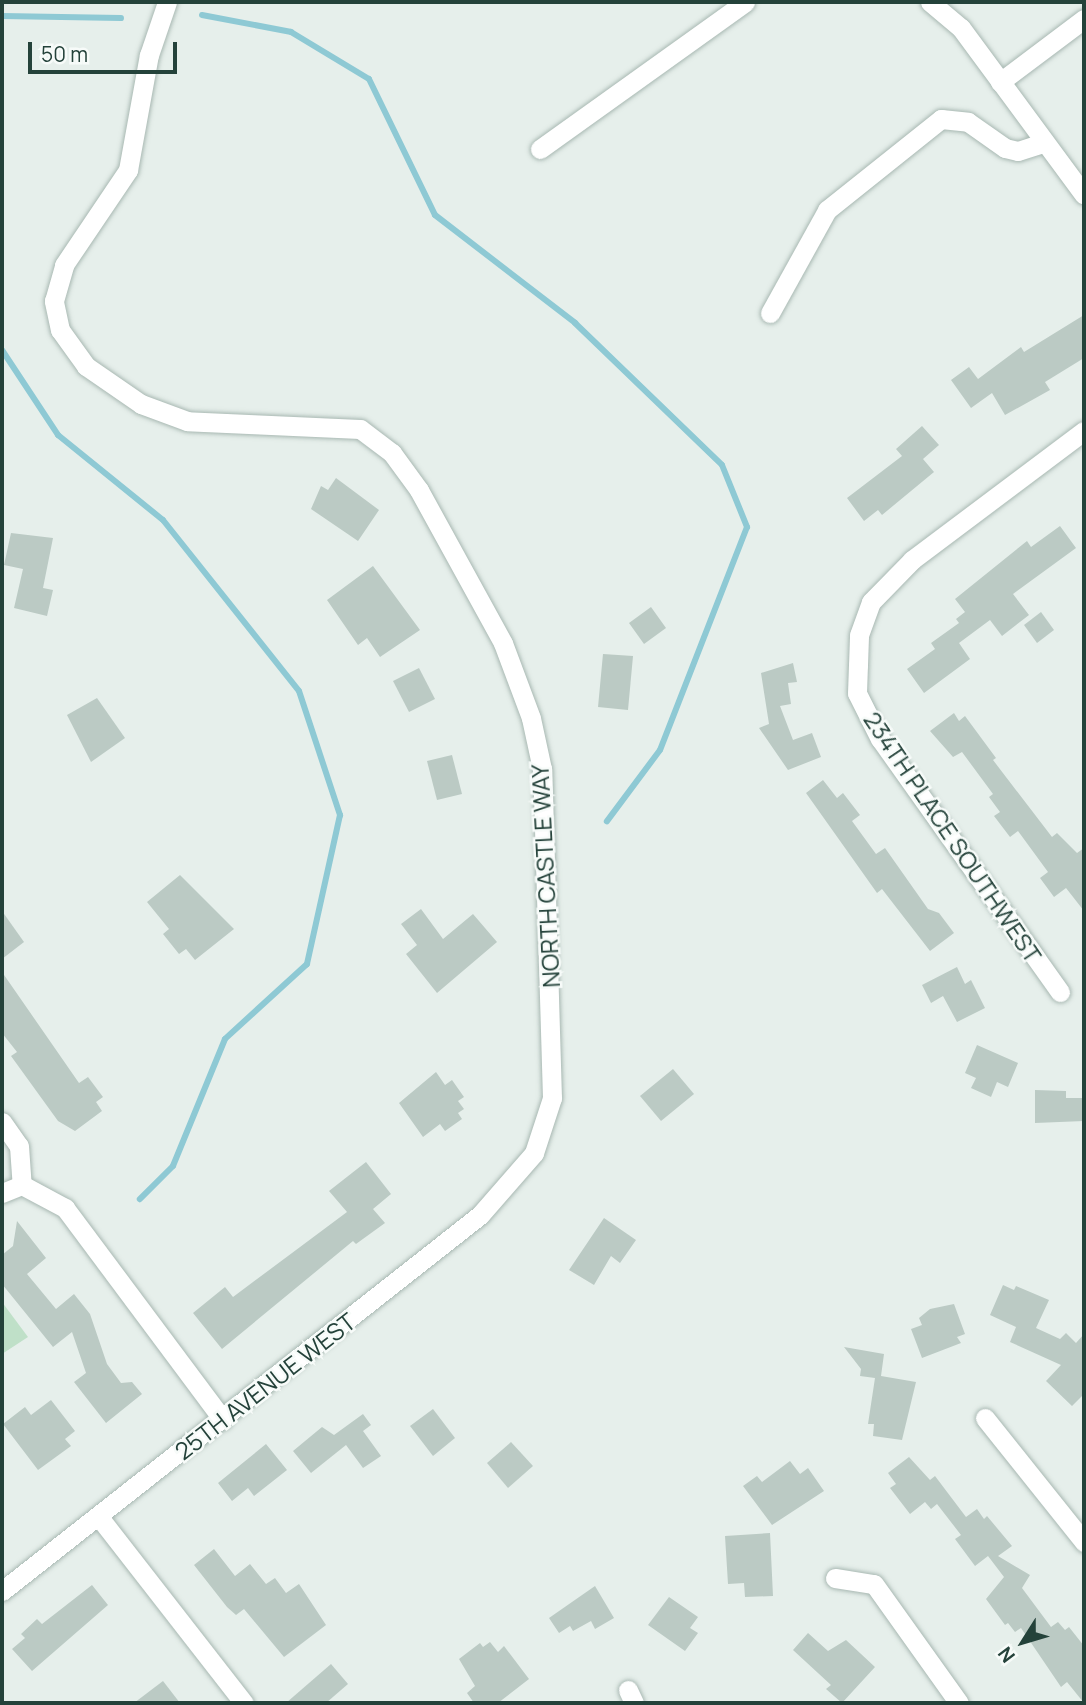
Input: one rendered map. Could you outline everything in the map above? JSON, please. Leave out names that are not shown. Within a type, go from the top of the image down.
[{"type":"street","name":"NORTH CASTLE WAY","points":[[167,2],[149,55],[128,170],[64,265],[54,301],[60,330],[86,366],[141,404],[187,421],[359,429],[391,453],[419,490],[493,621],[531,718],[542,769],[547,846],[552,1098],[534,1153],[520,1173]]},
{"type":"street","points":[[540,149],[745,2]]},
{"type":"street","points":[[930,2],[961,28],[1084,195]]},
{"type":"street","points":[[1000,82],[1084,19]]},
{"type":"street","points":[[770,313],[827,210],[941,119],[968,122],[1005,148],[1018,151],[1045,142]]},
{"type":"street","name":"234TH PLACE SOUTHWEST","points":[[1060,992],[880,739],[857,693],[859,635],[871,602],[912,560],[1084,431]]},
{"type":"street","points":[[2,1122],[19,1146],[22,1185]]},
{"type":"street","name":"25TH AVENUE WEST","points":[[2,1591],[223,1420],[480,1215],[520,1173]]},
{"type":"street","points":[[2,1193],[22,1185],[65,1208],[223,1420]]},
{"type":"street","points":[[985,1419],[1084,1542]]},
{"type":"street","points":[[99,1517],[244,1703]]},
{"type":"street","points":[[835,1578],[874,1584],[959,1703]]},
{"type":"green space","points":[[2,1302],[28,1337],[2,1354]]},
{"type":"building","points":[[1084,315],[1084,358],[1045,382],[1050,390],[1005,415],[992,393],[971,408],[951,380],[969,367],[978,379],[1021,347],[1024,352]]},
{"type":"building","points":[[922,426],[939,445],[923,459],[934,472],[882,515],[878,510],[864,521],[847,498],[902,456],[896,449]]},
{"type":"building","points":[[336,478],[379,510],[358,541],[311,509],[321,486],[328,490]]},
{"type":"building","points":[[1060,526],[1076,548],[1013,594],[1029,615],[1002,636],[990,620],[959,643],[970,659],[924,693],[907,669],[935,649],[931,643],[959,623],[956,619],[965,612],[955,599],[1027,541],[1031,547]]},
{"type":"building","points":[[11,533],[53,538],[43,588],[53,590],[47,616],[14,608],[23,569],[4,565]]},
{"type":"building","points":[[373,566],[420,630],[380,657],[367,638],[358,645],[327,600]]},
{"type":"building","points":[[651,607],[666,628],[644,644],[629,623]]},
{"type":"building","points":[[1041,612],[1054,630],[1037,643],[1024,625]]},
{"type":"building","points":[[603,654],[633,656],[628,710],[598,707]]},
{"type":"building","points":[[793,663],[797,682],[788,683],[791,704],[780,706],[793,740],[812,733],[821,757],[788,770],[759,728],[769,724],[761,673]]},
{"type":"building","points":[[419,668],[435,699],[409,712],[393,681]]},
{"type":"building","points":[[97,698],[125,738],[91,762],[67,715]]},
{"type":"building","points":[[954,713],[959,721],[965,716],[996,758],[993,760],[1052,837],[1057,833],[1077,853],[1084,848],[1084,911],[1066,888],[1054,897],[1040,878],[1048,872],[1018,831],[1010,837],[994,816],[1000,812],[989,797],[993,794],[962,752],[953,757],[930,731]]},
{"type":"building","points":[[452,755],[462,794],[437,800],[427,761]]},
{"type":"building","points":[[823,780],[837,798],[843,793],[860,815],[852,821],[876,854],[885,848],[928,909],[939,913],[954,933],[930,951],[882,889],[877,893],[806,793]]},
{"type":"building","points":[[180,875],[234,929],[195,960],[186,949],[179,954],[163,934],[169,929],[147,902]]},
{"type":"building","points":[[421,909],[443,939],[473,914],[497,942],[437,993],[406,954],[417,945],[401,924]]},
{"type":"building","points":[[2,911],[24,942],[2,959]]},
{"type":"building","points":[[957,967],[965,984],[971,980],[985,1008],[957,1022],[943,996],[931,1003],[922,985]]},
{"type":"building","points":[[2,972],[79,1083],[88,1077],[103,1097],[96,1102],[102,1111],[75,1131],[58,1121],[11,1056],[17,1052],[2,1033]]},
{"type":"building","points":[[977,1045],[1018,1063],[1008,1087],[997,1082],[991,1097],[971,1088],[976,1078],[965,1073]]},
{"type":"building","points":[[673,1069],[694,1094],[661,1121],[640,1096]]},
{"type":"building","points":[[436,1072],[445,1085],[452,1080],[464,1097],[458,1101],[464,1109],[458,1113],[462,1119],[445,1131],[440,1124],[423,1137],[399,1103]]},
{"type":"building","points":[[1035,1090],[1066,1091],[1066,1098],[1084,1098],[1084,1121],[1035,1123]]},
{"type":"building","points":[[366,1162],[391,1194],[373,1209],[385,1223],[356,1244],[353,1241],[222,1349],[193,1313],[225,1287],[233,1297],[347,1212],[329,1191]]},
{"type":"building","points":[[604,1218],[636,1240],[620,1263],[611,1256],[594,1285],[569,1270]]},
{"type":"building","points":[[17,1221],[46,1258],[27,1274],[56,1309],[74,1294],[90,1314],[107,1364],[121,1383],[132,1382],[142,1394],[106,1423],[74,1382],[86,1373],[72,1332],[53,1347],[2,1284],[2,1255],[13,1246]]},
{"type":"building","points":[[1003,1285],[1014,1290],[1016,1286],[1049,1300],[1036,1328],[1060,1339],[1066,1333],[1076,1343],[1084,1334],[1084,1394],[1072,1406],[1046,1381],[1061,1365],[1010,1342],[1016,1327],[990,1315]]},
{"type":"building","points":[[954,1304],[965,1334],[957,1337],[961,1343],[922,1358],[911,1329],[922,1325],[919,1318],[930,1309]]},
{"type":"building","points":[[844,1347],[884,1354],[881,1376],[916,1382],[902,1440],[873,1436],[874,1424],[868,1424],[875,1378],[860,1376],[861,1369]]},
{"type":"building","points":[[51,1400],[75,1431],[65,1439],[71,1446],[38,1470],[3,1424],[25,1407],[31,1415]]},
{"type":"building","points":[[433,1409],[455,1438],[433,1456],[410,1426]]},
{"type":"building","points":[[363,1414],[371,1425],[363,1431],[381,1456],[363,1468],[346,1445],[311,1473],[293,1451],[322,1427],[334,1435]]},
{"type":"building","points":[[511,1442],[533,1466],[508,1488],[487,1463]]},
{"type":"building","points":[[266,1444],[287,1470],[254,1496],[248,1488],[232,1501],[218,1483]]},
{"type":"building","points":[[909,1457],[930,1480],[935,1476],[966,1517],[977,1509],[984,1519],[987,1516],[1012,1546],[998,1556],[1030,1575],[1022,1588],[1051,1627],[1058,1622],[1065,1630],[1069,1627],[1084,1646],[1084,1703],[1067,1682],[1061,1687],[1021,1628],[1015,1632],[1008,1623],[1005,1625],[986,1599],[1004,1577],[988,1556],[975,1566],[955,1539],[961,1535],[937,1504],[931,1509],[925,1502],[910,1514],[890,1488],[896,1484],[888,1473]]},
{"type":"building","points":[[790,1461],[800,1474],[808,1468],[824,1491],[772,1525],[743,1486],[757,1476],[762,1482]]},
{"type":"building","points":[[770,1533],[773,1596],[745,1597],[744,1583],[728,1584],[725,1536]]},
{"type":"building","points":[[214,1549],[235,1576],[250,1564],[266,1584],[275,1578],[286,1593],[299,1584],[326,1625],[284,1657],[244,1609],[236,1615],[227,1607],[194,1565]]},
{"type":"building","points":[[92,1585],[108,1605],[32,1671],[12,1649],[25,1638],[21,1634],[37,1619],[42,1624]]},
{"type":"building","points":[[595,1586],[614,1618],[595,1629],[591,1621],[573,1631],[570,1626],[559,1633],[549,1618]]},
{"type":"building","points":[[669,1597],[698,1617],[690,1628],[698,1633],[685,1651],[648,1625]]},
{"type":"building","points":[[808,1633],[828,1651],[846,1640],[875,1667],[842,1703],[826,1689],[831,1685],[793,1650]]},
{"type":"building","points":[[490,1642],[498,1652],[504,1646],[529,1679],[498,1703],[474,1703],[467,1693],[475,1686],[459,1659],[480,1643],[483,1647]]},
{"type":"building","points":[[331,1664],[348,1684],[326,1703],[286,1703]]},
{"type":"building","points":[[163,1681],[180,1703],[134,1703]]},
{"type":"waterway","points":[[202,15],[291,32],[369,79],[435,215],[575,323],[722,465],[747,527],[660,750],[607,821]]},
{"type":"waterway","points":[[2,16],[121,18]]},
{"type":"waterway","points":[[2,350],[58,435],[163,520],[299,691],[340,815],[307,964],[225,1039],[173,1166],[140,1199]]}]
